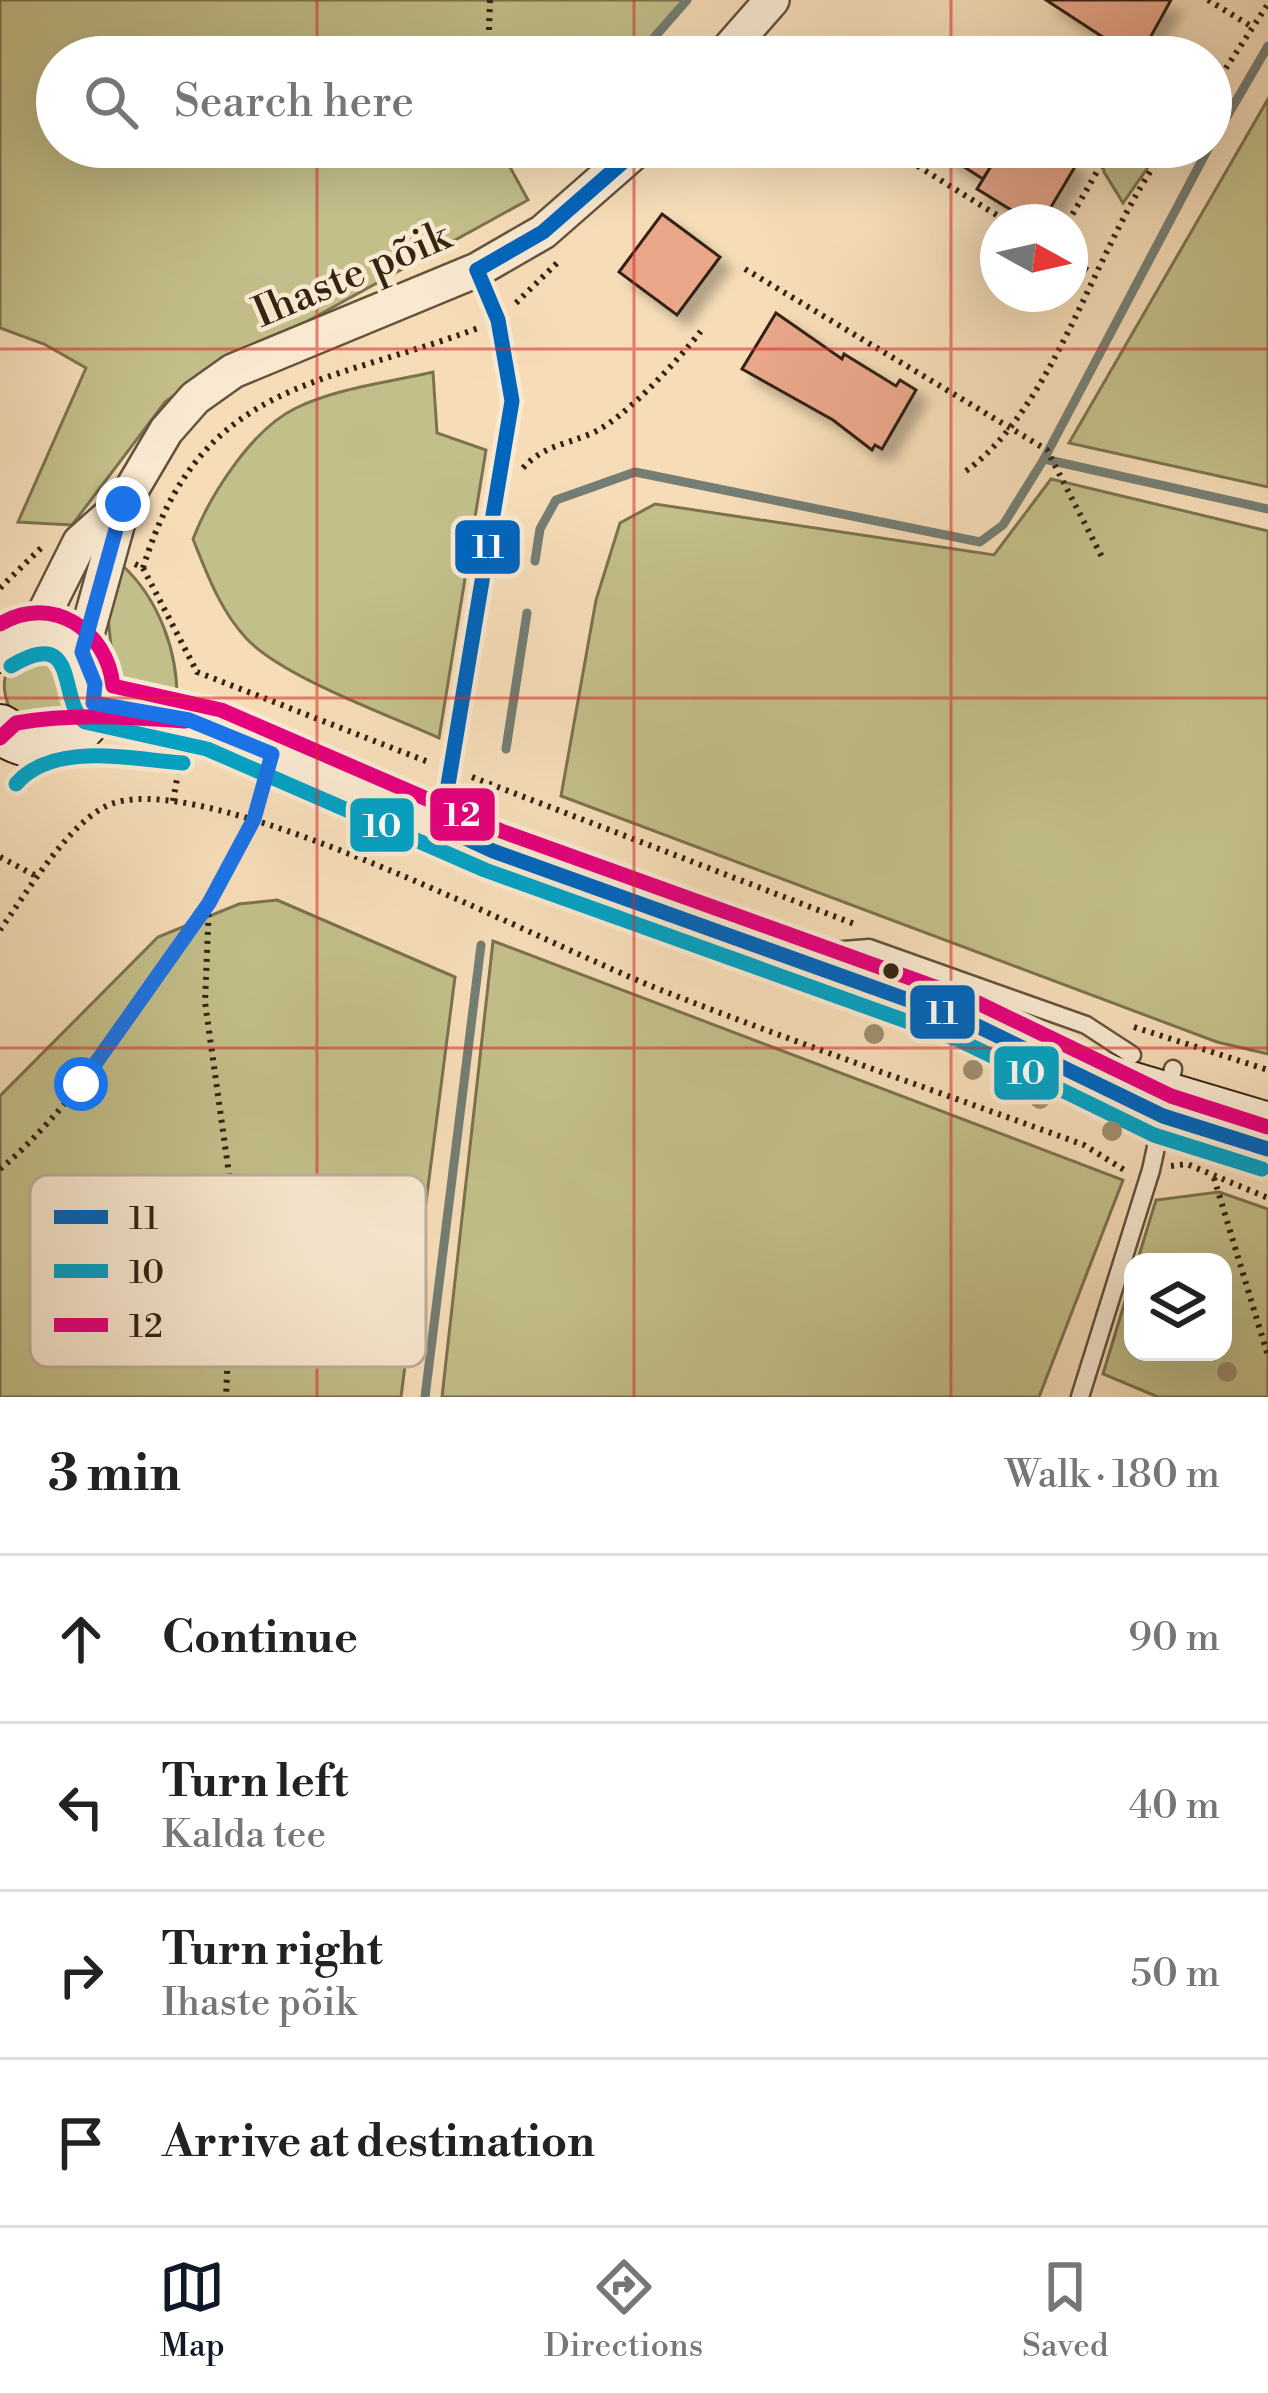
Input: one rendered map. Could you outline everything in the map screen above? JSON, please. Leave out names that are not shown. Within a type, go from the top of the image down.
[{"type":"street","points":[[740,36],[772,0]]},
{"type":"street","name":"Ihaste põik","points":[[17,640],[96,548],[166,431],[195,398],[233,371],[477,270],[543,232],[620,168]]},
{"type":"street","name":"Ihaste põik","points":[[82,652],[96,548]]},
{"type":"street","points":[[8,747],[54,742],[82,718],[95,684],[82,652],[68,639],[17,640]]},
{"type":"street","points":[[82,718],[189,720],[441,827],[967,1021],[1056,1064],[1151,1072],[1268,1096]]},
{"type":"street","points":[[967,1021],[1061,1036],[1268,1126]]},
{"type":"lane","points":[[606,168],[613,176]]},
{"type":"lane","points":[[441,827],[512,401],[498,320],[477,270]]},
{"type":"lane","points":[[782,956],[869,948],[1086,1024],[1268,1149]]},
{"type":"lane","points":[[1080,1397],[1150,1170],[1151,1072]]},
{"type":"path","points":[[489,36],[490,0]]},
{"type":"path","points":[[1208,0],[1254,28]]},
{"type":"path","points":[[1232,60],[1268,4]]},
{"type":"path","points":[[921,168],[980,205]]},
{"type":"path","points":[[1078,204],[1099,168]]},
{"type":"path","points":[[966,470],[1011,432],[1092,273],[1154,168]]},
{"type":"path","points":[[143,568],[158,519],[190,464],[248,410],[282,392],[498,320],[565,256]]},
{"type":"path","points":[[745,269],[1048,451],[1102,557]]},
{"type":"path","points":[[1088,271],[1092,273]]},
{"type":"path","points":[[498,498],[539,452],[593,434],[666,376],[701,331]]},
{"type":"path","points":[[0,588],[55,538],[96,548],[143,568],[197,672],[871,930]]},
{"type":"path","points":[[0,1169],[30,1145],[81,1084],[209,903],[254,819],[262,751]]},
{"type":"path","points":[[0,930],[88,817],[113,803],[173,801],[254,819],[670,994],[1084,1145],[1136,1178],[1150,1170],[1187,1164],[1268,1198]]},
{"type":"path","points":[[0,857],[38,877]]},
{"type":"path","points":[[209,903],[206,1002],[229,1175]]},
{"type":"path","points":[[1151,1072],[1268,1070]]},
{"type":"path","points":[[1214,1178],[1268,1356]]},
{"type":"path","points":[[226,1397],[227,1367]]},
{"type":"shaded area","points":[[0,0],[687,0],[655,36],[36,36],[36,168],[510,168],[528,200],[306,322],[227,357],[165,402],[72,525],[18,522],[86,368],[44,344],[0,328]]},
{"type":"shaded area","points":[[1268,99],[1268,487],[1069,443]]},
{"type":"shaded area","points":[[1103,168],[1147,168],[1123,203]]},
{"type":"shaded area","points":[[433,372],[437,433],[486,450],[439,738],[310,681],[263,653],[229,616],[193,539],[234,465],[280,418],[329,395]]},
{"type":"shaded area","points":[[1051,479],[1268,531],[1268,1054],[1217,1042],[561,796],[596,600],[620,523],[655,504],[994,555]]},
{"type":"shaded area","points":[[122,565],[146,594],[164,627],[177,701],[140,696],[114,676],[107,607]]},
{"type":"shaded area","points":[[21,651],[70,663],[74,701],[46,724],[12,714],[8,705],[6,673]]},
{"type":"shaded area","points":[[277,900],[455,977],[426,1203],[426,1175],[30,1175],[30,1367],[405,1367],[401,1397],[0,1397],[0,1096],[158,937],[239,904]]},
{"type":"shaded area","points":[[493,941],[1123,1180],[1039,1397],[442,1397]]},
{"type":"shaded area","points":[[1219,1192],[1268,1209],[1268,1397],[1158,1397],[1103,1374],[1124,1305],[1124,1361],[1232,1361],[1232,1253],[1140,1253],[1156,1200]]},
{"type":"building","points":[[1046,0],[1171,0],[1151,36],[1101,36]]},
{"type":"building","points":[[966,168],[990,168],[983,179]]},
{"type":"building","points":[[990,168],[1074,168],[1053,204],[1002,204],[977,189]]},
{"type":"building","points":[[662,214],[720,257],[677,315],[619,272]]},
{"type":"building","points":[[776,313],[842,359],[844,354],[896,386],[900,380],[916,390],[882,449],[875,445],[872,450],[833,420],[742,369]]},
{"type":"waterway","points":[[655,36],[687,0]]},
{"type":"waterway","points":[[1232,108],[1268,46]]},
{"type":"waterway","points":[[1044,459],[1198,168]]},
{"type":"waterway","points":[[535,561],[540,529],[556,500],[635,472],[980,542],[1003,525],[1044,459],[1268,509]]},
{"type":"waterway","points":[[506,749],[527,613]]},
{"type":"waterway","points":[[425,1397],[481,945]]},
{"type":"transit line","name":"11","points":[[477,270],[543,232],[616,168]]},
{"type":"transit line","name":"11","points":[[441,827],[512,401],[498,320],[477,270]]},
{"type":"transit line","name":"12","points":[[0,624],[20,615],[57,615],[74,622],[100,648],[113,686],[221,710],[501,831],[974,1001],[1171,1096],[1268,1127]]},
{"type":"transit line","name":"10","points":[[11,666],[33,655],[48,654],[64,670],[71,698],[85,722],[207,749],[485,870],[959,1040],[1154,1135],[1262,1169]]},
{"type":"transit line","name":"12","points":[[0,738],[16,723],[58,718],[185,721]]},
{"type":"transit line","name":"10","points":[[16,784],[50,762],[71,757],[183,763]]},
{"type":"transit line","name":"11","points":[[441,827],[493,851],[967,1021],[1163,1116],[1268,1149]]},
{"type":"route","points":[[81,1084],[209,903],[254,819],[272,754],[189,720],[93,703],[95,684],[82,652],[92,601],[123,504]]}]
